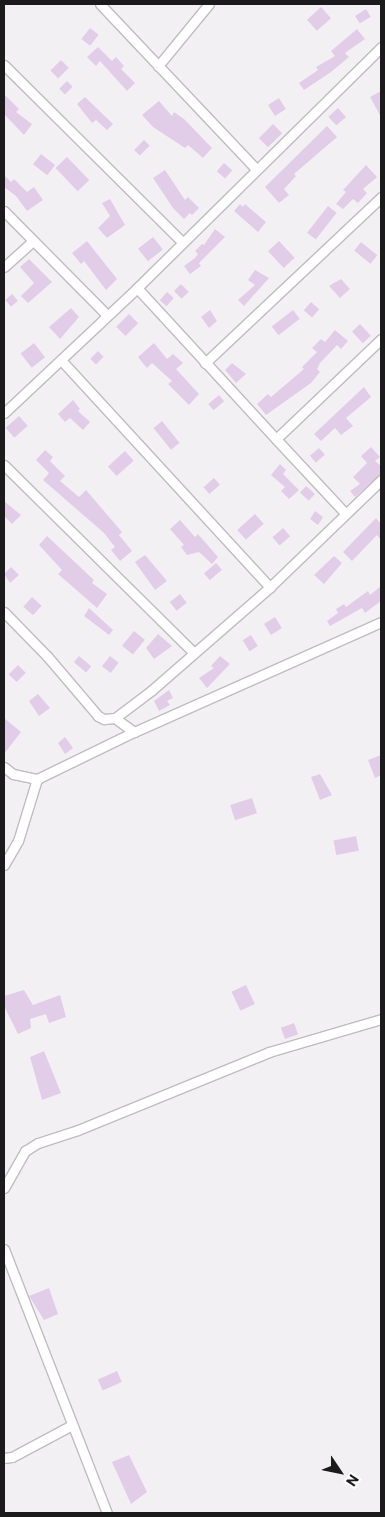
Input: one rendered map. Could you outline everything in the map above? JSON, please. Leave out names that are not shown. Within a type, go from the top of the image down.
[{"type":"street","points":[[100,4],[255,168]]},
{"type":"street","points":[[158,66],[209,4]]},
{"type":"street","points":[[4,413],[137,288],[255,168],[381,47]]},
{"type":"street","points":[[4,65],[182,242]]},
{"type":"street","points":[[204,363],[381,197]]},
{"type":"street","points":[[4,211],[107,316]]},
{"type":"street","points":[[4,267],[32,241]]},
{"type":"street","points":[[137,288],[204,363],[345,513]]},
{"type":"street","points":[[276,439],[381,339]]},
{"type":"street","points":[[61,360],[270,587]]},
{"type":"street","points":[[4,465],[194,653]]},
{"type":"street","points":[[4,612],[47,656],[98,716],[104,719],[116,718],[270,587],[381,480]]},
{"type":"street","points":[[4,767],[13,774],[37,780],[134,732],[381,622]]},
{"type":"street","points":[[116,718],[134,732]]},
{"type":"street","points":[[4,865],[18,841],[37,780]]},
{"type":"street","points":[[4,1188],[25,1151],[38,1142],[78,1130],[269,1052],[381,1019]]},
{"type":"street","points":[[4,1249],[106,1513]]},
{"type":"street","points":[[4,1458],[12,1458],[72,1426]]},
{"type":"building","points":[[321,7],[331,18],[317,31],[307,20]]},
{"type":"building","points":[[366,9],[371,17],[360,24],[355,16]]},
{"type":"building","points":[[90,28],[99,35],[90,46],[81,39]]},
{"type":"building","points":[[357,29],[365,39],[345,53],[349,57],[304,90],[299,83],[318,70],[316,67],[335,56],[331,51]]},
{"type":"building","points":[[98,47],[112,61],[116,57],[124,66],[121,69],[135,83],[127,91],[100,61],[96,66],[87,57]]},
{"type":"building","points":[[61,60],[69,68],[58,78],[50,71]]},
{"type":"building","points":[[67,81],[73,87],[65,94],[59,89]]},
{"type":"building","points":[[381,91],[381,117],[370,97]]},
{"type":"building","points":[[4,94],[19,109],[16,112],[32,124],[24,135],[4,114]]},
{"type":"building","points":[[85,97],[113,124],[107,130],[96,120],[92,123],[77,104]]},
{"type":"building","points":[[279,98],[286,109],[275,116],[268,105]]},
{"type":"building","points":[[159,101],[172,116],[174,112],[184,119],[212,148],[203,158],[188,145],[185,148],[153,127],[142,115]]},
{"type":"building","points":[[338,108],[346,117],[336,126],[328,117]]},
{"type":"building","points":[[273,124],[282,133],[268,147],[259,138]]},
{"type":"building","points":[[327,126],[337,137],[294,174],[296,176],[284,189],[289,195],[279,203],[265,187]]},
{"type":"building","points":[[144,140],[150,146],[140,156],[134,150]]},
{"type":"building","points":[[41,154],[55,165],[47,175],[33,164]]},
{"type":"building","points":[[67,157],[89,180],[78,191],[55,168]]},
{"type":"building","points":[[224,163],[232,170],[225,179],[217,171]]},
{"type":"building","points":[[366,165],[377,177],[363,189],[367,193],[358,203],[353,199],[343,209],[336,204],[346,192],[343,190]]},
{"type":"building","points":[[165,170],[185,200],[188,197],[199,208],[192,215],[190,213],[184,219],[173,208],[153,178]]},
{"type":"building","points":[[4,175],[11,182],[14,179],[27,192],[34,187],[43,200],[27,211],[16,196],[4,187]]},
{"type":"building","points":[[110,199],[125,225],[107,238],[98,228],[110,216],[102,203]]},
{"type":"building","points":[[240,204],[243,207],[245,204],[266,222],[258,232],[234,211]]},
{"type":"building","points":[[328,206],[337,213],[316,240],[307,233]]},
{"type":"building","points":[[215,229],[225,237],[199,263],[201,266],[190,274],[184,266],[195,258],[198,254],[195,251],[202,244],[204,245]]},
{"type":"building","points":[[153,237],[163,250],[148,261],[138,249]]},
{"type":"building","points":[[87,241],[117,279],[106,290],[84,261],[81,264],[72,253]]},
{"type":"building","points":[[279,241],[295,258],[284,268],[268,251]]},
{"type":"building","points":[[361,242],[377,255],[370,264],[354,251]]},
{"type":"building","points":[[29,259],[52,282],[28,303],[21,296],[34,283],[20,267]]},
{"type":"building","points":[[255,270],[269,278],[244,306],[238,300],[255,285],[248,280]]},
{"type":"building","points":[[341,279],[350,289],[340,298],[329,286]]},
{"type":"building","points":[[181,284],[189,292],[182,299],[174,291]]},
{"type":"building","points":[[167,292],[174,298],[167,306],[160,300]]},
{"type":"building","points":[[12,294],[18,301],[11,307],[5,300]]},
{"type":"building","points":[[311,302],[319,309],[312,318],[304,310]]},
{"type":"building","points":[[71,308],[79,317],[60,339],[49,327]]},
{"type":"building","points":[[210,310],[217,321],[209,328],[201,317]]},
{"type":"building","points":[[293,310],[300,319],[278,335],[272,327]]},
{"type":"building","points":[[129,314],[138,323],[125,336],[116,327]]},
{"type":"building","points":[[360,324],[371,336],[363,343],[352,332]]},
{"type":"building","points":[[335,330],[348,341],[341,349],[337,345],[320,363],[317,369],[320,372],[311,383],[266,415],[257,404],[268,394],[271,397],[304,369],[302,367],[317,352],[312,348],[321,339],[325,342]]},
{"type":"building","points":[[34,343],[45,357],[32,368],[21,353]]},
{"type":"building","points":[[154,343],[167,359],[173,354],[183,363],[176,369],[199,394],[189,405],[168,384],[172,381],[152,363],[147,368],[138,357]]},
{"type":"building","points":[[98,351],[104,357],[96,364],[90,359]]},
{"type":"building","points":[[232,363],[246,374],[236,383],[225,370]]},
{"type":"building","points":[[364,387],[371,397],[346,418],[353,426],[341,435],[335,428],[321,441],[314,434]]},
{"type":"building","points":[[219,395],[224,401],[213,410],[208,404]]},
{"type":"building","points":[[73,400],[80,409],[78,411],[90,422],[83,430],[70,418],[65,422],[58,414]]},
{"type":"building","points":[[19,416],[28,426],[14,438],[6,428]]},
{"type":"building","points":[[162,421],[180,443],[171,450],[153,428]]},
{"type":"building","points":[[371,447],[380,457],[375,461],[381,466],[381,474],[355,497],[350,491],[360,484],[353,477],[367,463],[361,456]]},
{"type":"building","points":[[319,448],[325,455],[316,463],[310,456]]},
{"type":"building","points":[[45,450],[53,457],[50,461],[65,476],[60,481],[79,497],[86,490],[122,532],[119,535],[132,551],[120,561],[111,550],[115,547],[104,533],[43,480],[49,473],[36,460]]},
{"type":"building","points":[[125,451],[134,461],[117,476],[108,466]]},
{"type":"building","points":[[280,464],[286,470],[283,474],[299,490],[289,499],[281,491],[285,487],[271,475]]},
{"type":"building","points":[[214,478],[220,485],[209,494],[203,487]]},
{"type":"building","points":[[306,486],[315,494],[309,501],[300,493]]},
{"type":"building","points":[[4,501],[21,515],[12,524],[4,516]]},
{"type":"building","points":[[315,511],[323,517],[318,525],[310,519]]},
{"type":"building","points":[[255,514],[264,524],[246,540],[237,530]]},
{"type":"building","points":[[376,518],[381,524],[381,540],[377,535],[352,561],[343,552]]},
{"type":"building","points":[[180,520],[195,537],[198,534],[218,557],[212,564],[199,552],[187,555],[181,547],[184,545],[170,529]]},
{"type":"building","points":[[283,528],[290,536],[280,545],[272,537]]},
{"type":"building","points":[[47,536],[94,580],[92,583],[107,594],[97,608],[58,574],[62,570],[39,545]]},
{"type":"building","points":[[145,555],[167,581],[155,590],[135,562]]},
{"type":"building","points":[[334,556],[342,563],[324,584],[314,575]]},
{"type":"building","points":[[216,563],[222,570],[210,580],[204,573]]},
{"type":"building","points":[[11,567],[19,575],[10,583],[4,574]]},
{"type":"building","points":[[381,586],[381,601],[365,613],[362,608],[330,626],[327,621],[338,613],[336,609],[344,604],[346,607],[368,591],[370,595]]},
{"type":"building","points":[[180,594],[187,603],[177,611],[170,602]]},
{"type":"building","points":[[32,597],[42,606],[33,615],[23,607]]},
{"type":"building","points":[[89,608],[113,630],[109,635],[84,616]]},
{"type":"building","points":[[275,617],[282,628],[271,635],[264,624]]},
{"type":"building","points":[[134,631],[145,640],[133,655],[122,646]]},
{"type":"building","points":[[158,634],[172,646],[154,659],[146,648]]},
{"type":"building","points":[[251,635],[258,646],[249,651],[243,640]]},
{"type":"building","points":[[79,656],[91,666],[86,672],[74,662]]},
{"type":"building","points":[[110,656],[119,663],[111,673],[102,666]]},
{"type":"building","points":[[220,656],[230,664],[207,688],[199,678],[214,668],[211,666]]},
{"type":"building","points":[[18,665],[26,673],[17,682],[9,674]]},
{"type":"building","points":[[169,690],[173,698],[167,701],[170,705],[159,711],[154,701]]},
{"type":"building","points":[[38,694],[50,708],[39,716],[29,701]]},
{"type":"building","points":[[4,718],[21,732],[4,754]]},
{"type":"building","points":[[65,737],[73,748],[65,754],[58,743]]},
{"type":"building","points":[[381,755],[381,775],[375,778],[368,760]]},
{"type":"building","points":[[320,774],[332,795],[320,800],[311,777]]},
{"type":"building","points":[[252,798],[257,813],[235,820],[230,805]]},
{"type":"building","points":[[356,836],[359,851],[336,855],[333,840]]},
{"type":"building","points":[[246,985],[255,1004],[240,1011],[231,992]]},
{"type":"building","points":[[24,990],[33,1005],[60,995],[66,1017],[49,1023],[46,1014],[30,1019],[31,1028],[18,1034],[4,1006],[4,996]]},
{"type":"building","points":[[294,1023],[298,1034],[285,1039],[281,1028]]},
{"type":"building","points":[[44,1051],[61,1093],[42,1100],[30,1057]]},
{"type":"building","points":[[49,1288],[58,1314],[44,1320],[29,1296]]},
{"type":"building","points":[[117,1371],[122,1382],[103,1391],[98,1380]]},
{"type":"building","points":[[129,1455],[147,1492],[131,1504],[112,1462]]}]
